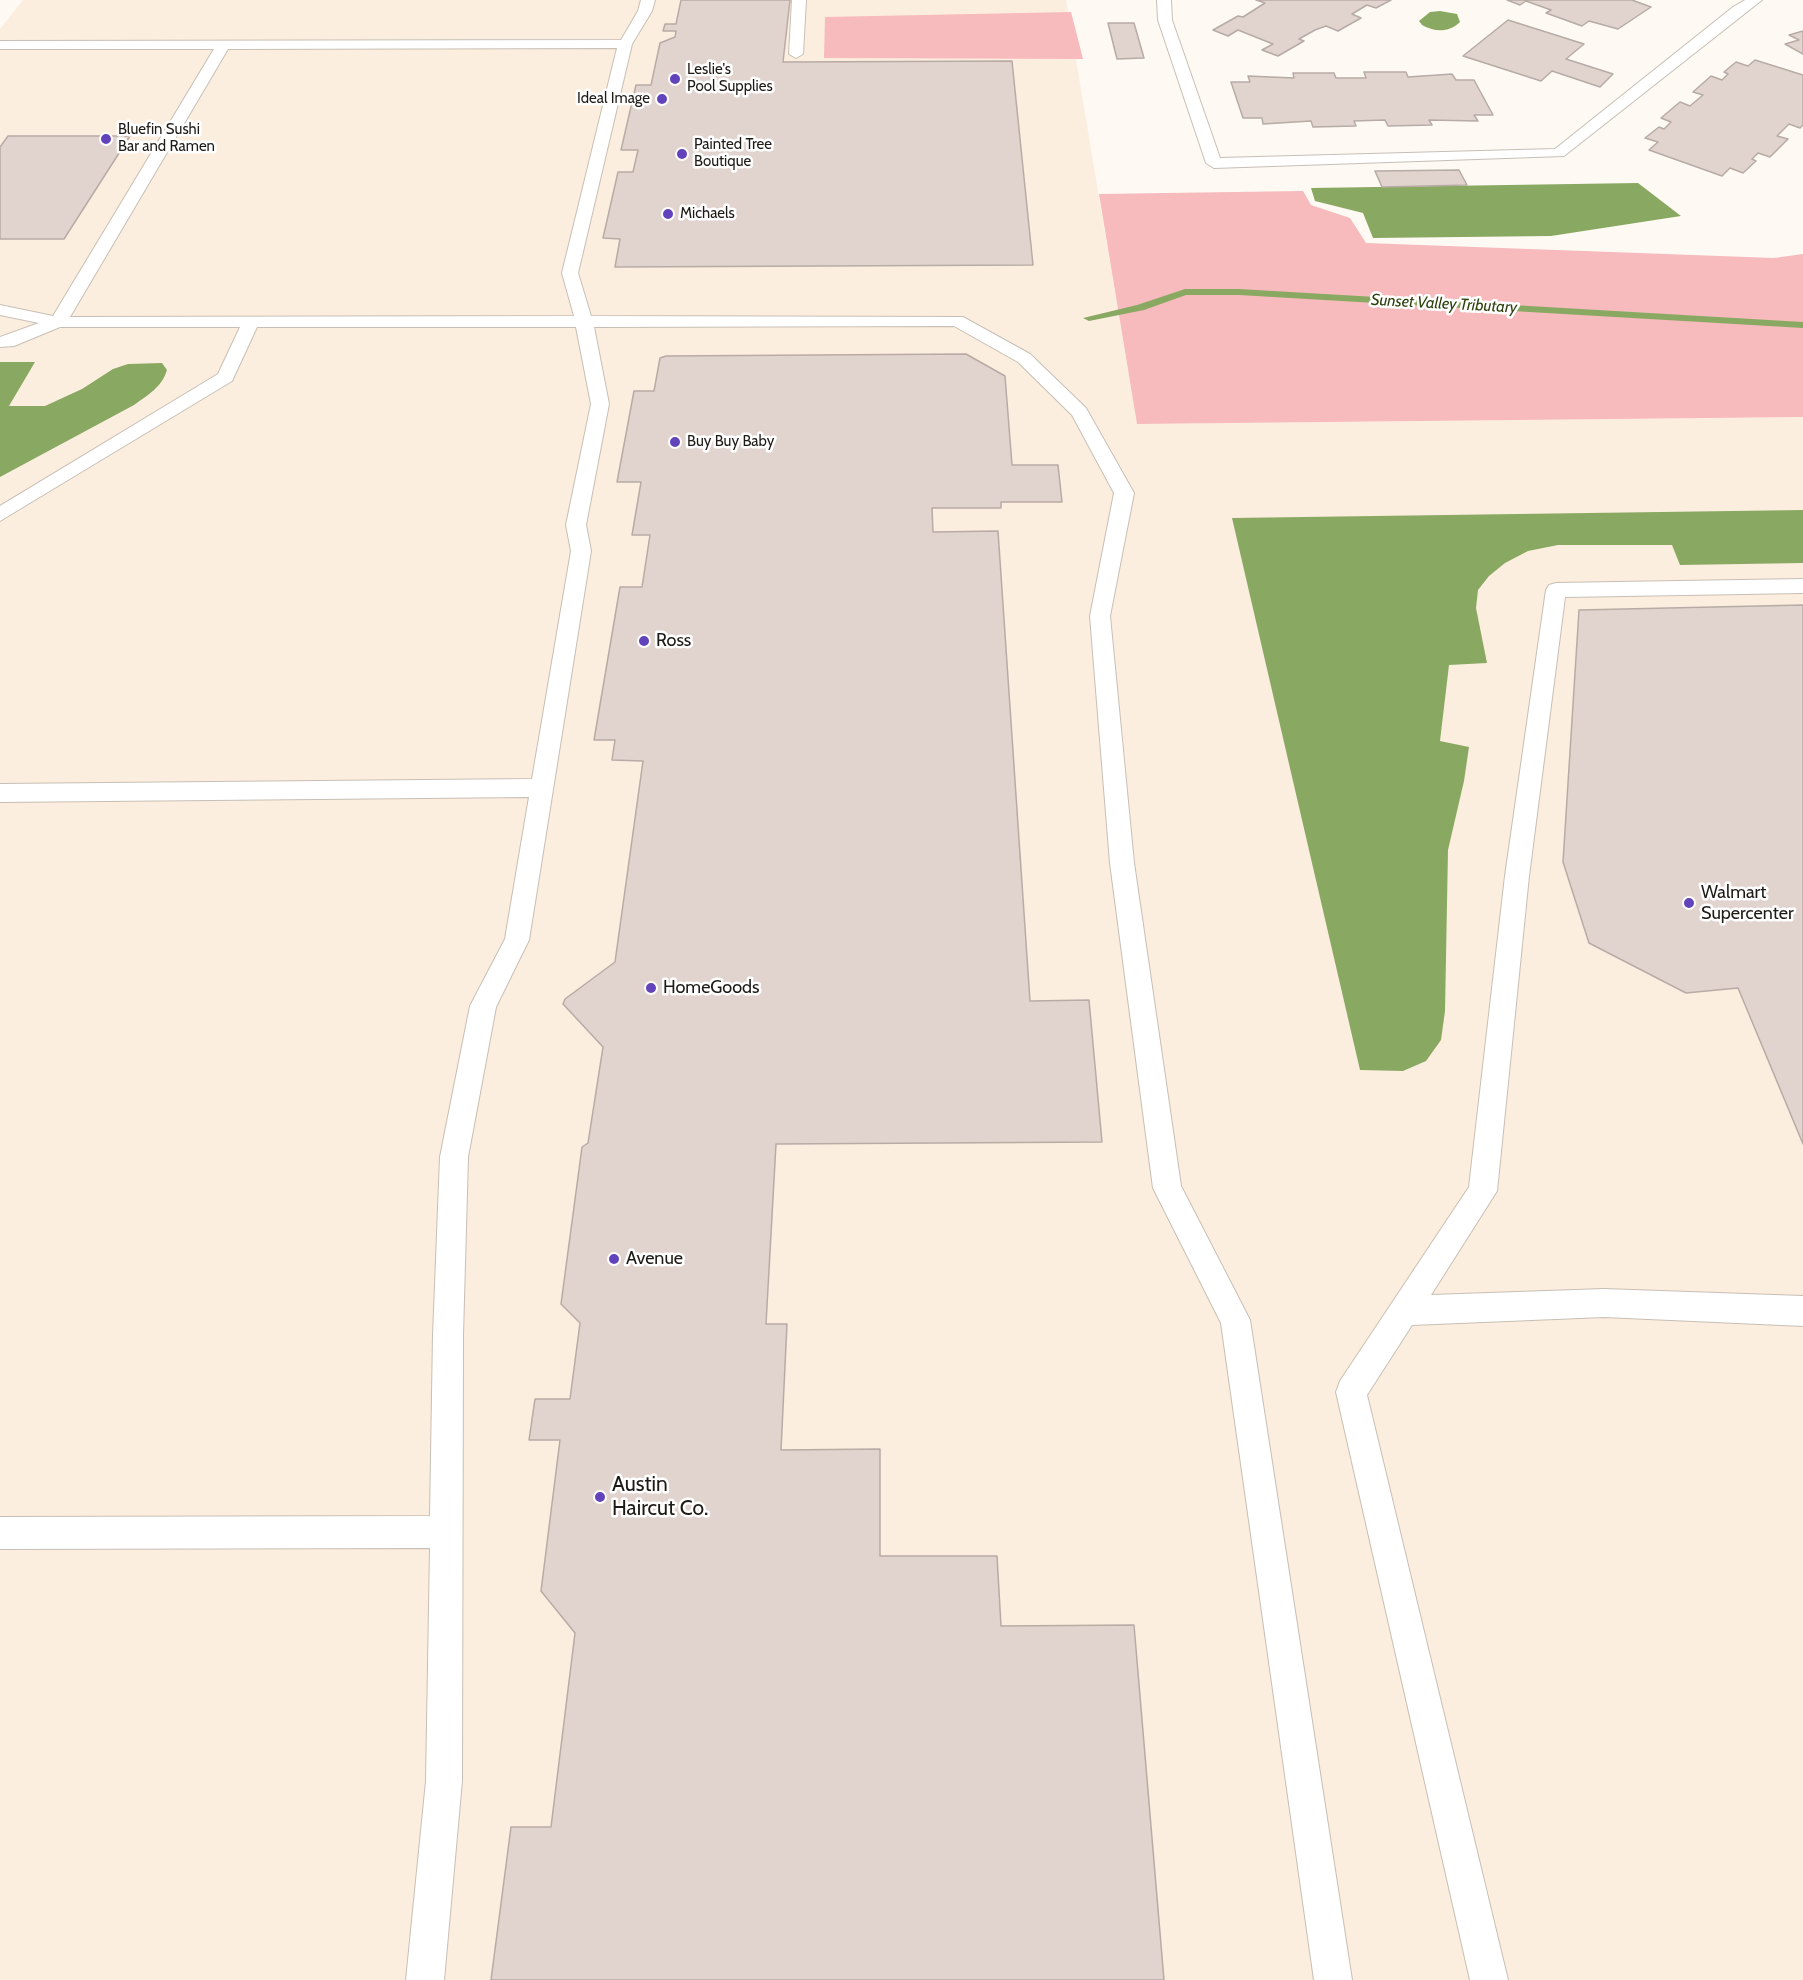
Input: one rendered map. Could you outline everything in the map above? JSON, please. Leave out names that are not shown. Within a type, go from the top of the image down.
[{"type":"lane","points":[[425,1980],[444,1781],[448,1335],[454,1157],[483,1006],[517,940],[580,551],[576,525],[600,404],[584,321],[570,273],[625,44],[645,11],[648,0]]},
{"type":"lane","points":[[796,54],[799,0]]},
{"type":"lane","points":[[1164,0],[1165,20],[1214,163],[1559,153],[1738,10],[1755,0]]},
{"type":"lane","points":[[0,342],[8,342],[58,322],[224,44]]},
{"type":"lane","points":[[0,45],[625,44]]},
{"type":"lane","points":[[0,310],[58,322],[957,321],[1024,358],[1080,412],[1124,492],[1100,616],[1122,862],[1167,1188],[1235,1320],[1333,1980]]},
{"type":"lane","points":[[0,515],[226,377],[251,322]]},
{"type":"lane","points":[[1489,1980],[1351,1392],[1483,1191],[1518,876],[1556,590],[1803,586]]},
{"type":"lane","points":[[0,793],[543,788]]},
{"type":"lane","points":[[1405,1311],[1604,1303],[1803,1311]]},
{"type":"lane","points":[[0,1533],[447,1532]]},
{"type":"shaded area","points":[[23,0],[1066,0],[1137,424],[1803,417],[1803,1980],[0,1980],[0,29]]},
{"type":"shaded area","points":[[1071,12],[1083,59],[824,58],[825,17]]},
{"type":"shaded area","points":[[1430,12],[1457,14],[1460,22],[1446,30],[1436,30],[1422,25],[1419,21]]},
{"type":"shaded area","points":[[1638,183],[1681,216],[1551,236],[1373,238],[1363,213],[1315,201],[1311,188]]},
{"type":"shaded area","points":[[1303,191],[1311,205],[1350,218],[1366,243],[1774,258],[1803,254],[1803,417],[1137,424],[1099,194]]},
{"type":"shaded area","points":[[0,362],[35,362],[9,406],[45,406],[82,389],[113,369],[128,364],[162,363],[167,370],[158,386],[134,405],[0,477]]},
{"type":"shaded area","points":[[1803,510],[1803,563],[1680,565],[1672,545],[1558,545],[1528,551],[1505,563],[1489,576],[1478,590],[1476,608],[1487,663],[1449,665],[1440,741],[1469,747],[1464,781],[1448,850],[1445,1011],[1441,1040],[1426,1061],[1403,1071],[1360,1070],[1232,518]]},
{"type":"building","points":[[681,0],[790,0],[783,62],[1012,61],[1033,265],[615,267],[620,239],[603,238],[618,172],[633,172],[638,150],[621,150],[636,85],[651,85],[660,43],[675,37],[676,31],[663,31],[665,24],[676,24]]},
{"type":"building","points":[[1256,0],[1391,0],[1376,8],[1367,5],[1352,14],[1361,18],[1338,31],[1326,26],[1315,30],[1299,39],[1304,41],[1278,56],[1262,50],[1273,44],[1238,30],[1228,36],[1213,30],[1238,16],[1243,17],[1265,3]]},
{"type":"building","points":[[1507,0],[1632,0],[1651,7],[1618,29],[1589,21],[1582,26],[1546,13],[1551,10],[1526,1],[1520,5]]},
{"type":"building","points":[[1508,20],[1584,44],[1566,59],[1613,74],[1600,87],[1552,71],[1541,81],[1463,56]]},
{"type":"building","points":[[1108,23],[1134,23],[1144,58],[1117,59]]},
{"type":"building","points":[[1803,31],[1803,54],[1785,44],[1799,40],[1789,35]]},
{"type":"building","points":[[1755,60],[1803,75],[1803,125],[1800,128],[1789,124],[1777,136],[1788,139],[1770,157],[1758,153],[1752,159],[1756,161],[1743,173],[1730,168],[1722,176],[1649,150],[1658,142],[1645,138],[1659,127],[1664,129],[1671,122],[1661,118],[1680,102],[1690,106],[1703,95],[1693,92],[1711,76],[1722,80],[1728,74],[1724,72],[1736,62],[1748,66]]},
{"type":"building","points":[[1364,72],[1406,72],[1408,77],[1452,74],[1456,80],[1474,80],[1493,115],[1474,115],[1478,121],[1429,120],[1432,125],[1388,126],[1385,120],[1354,121],[1356,126],[1313,127],[1311,121],[1263,124],[1262,118],[1243,118],[1231,82],[1250,82],[1248,76],[1294,78],[1293,73],[1334,73],[1336,78],[1366,78]]},
{"type":"building","points":[[8,136],[130,136],[64,239],[0,239],[0,147]]},
{"type":"building","points":[[1459,170],[1467,185],[1382,187],[1375,171]]},
{"type":"building","points":[[966,354],[1005,376],[1012,465],[1058,465],[1062,502],[1001,502],[1001,508],[932,508],[933,532],[998,531],[1030,1001],[1089,1000],[1102,1142],[776,1144],[766,1324],[787,1324],[781,1450],[880,1449],[880,1556],[997,1556],[1001,1626],[1134,1625],[1164,1980],[491,1980],[511,1827],[551,1827],[575,1633],[541,1591],[560,1440],[529,1440],[535,1399],[570,1399],[580,1323],[561,1304],[582,1147],[588,1143],[603,1047],[563,1004],[565,999],[615,962],[643,761],[612,760],[615,740],[594,740],[620,587],[642,587],[650,535],[632,535],[641,482],[617,482],[634,391],[654,391],[660,358],[666,356]]},
{"type":"building","name":"Walmart Supercenter","points":[[1803,605],[1803,1144],[1738,988],[1686,993],[1589,943],[1563,862],[1579,610]]},
{"type":"waterway","name":"Sunset Valley Tributary","points":[[1089,318],[1140,308],[1185,292],[1239,292],[1803,325]]},
{"type":"place","name":"Leslie's Pool Supplies","points":[[675,79]]},
{"type":"place","name":"Ideal Image","points":[[662,99]]},
{"type":"place","name":"Bluefin Sushi Bar and Ramen","points":[[106,139]]},
{"type":"place","name":"Painted Tree Boutique","points":[[682,154]]},
{"type":"place","name":"Michaels","points":[[668,214]]},
{"type":"place","name":"Buy Buy Baby","points":[[675,442]]},
{"type":"place","name":"Ross","points":[[644,641]]},
{"type":"place","name":"Walmart Supercenter","points":[[1689,903]]},
{"type":"place","name":"HomeGoods","points":[[651,988]]},
{"type":"place","name":"Avenue","points":[[614,1259]]},
{"type":"place","name":"Austin Haircut Co.","points":[[600,1497]]}]
